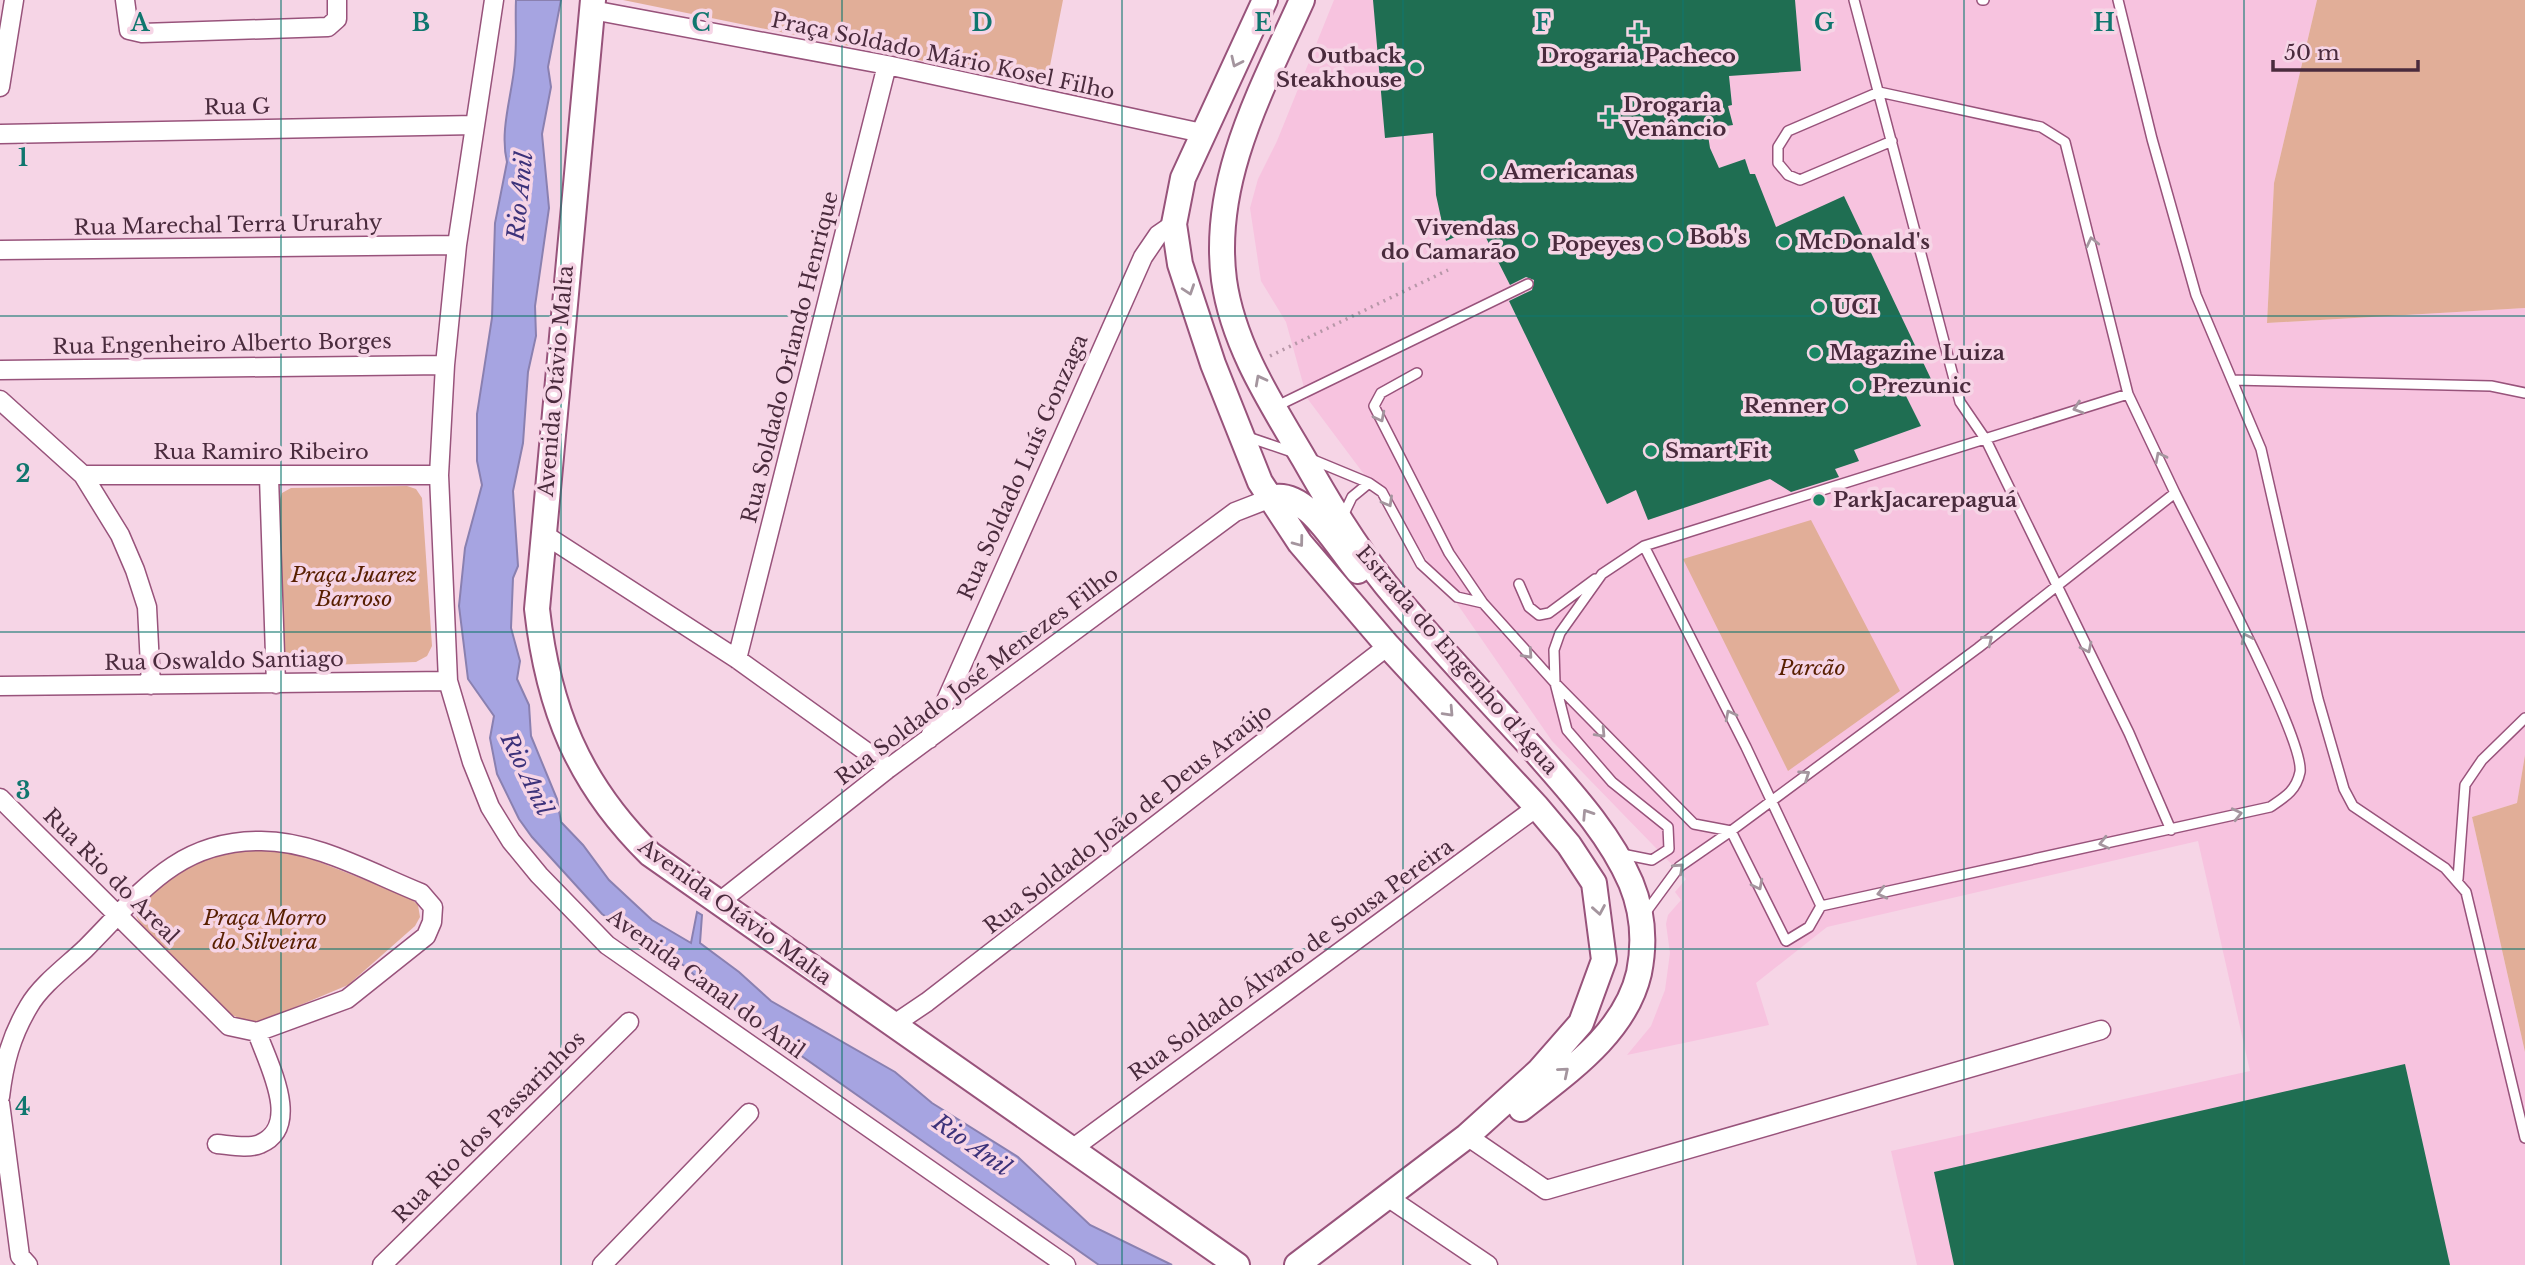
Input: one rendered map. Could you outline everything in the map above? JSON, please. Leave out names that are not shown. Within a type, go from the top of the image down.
[{"type":"street","points":[[0,87],[14,0]]},
{"type":"street","points":[[125,0],[129,30],[142,33],[328,27],[337,19],[337,0]]},
{"type":"street","name":"Avenida Canal do Anil","points":[[494,0],[457,246],[445,365],[439,475],[448,681],[472,762],[490,807],[511,841],[539,875],[607,945],[1066,1265]]},
{"type":"street","name":"Estrada do Engenho d'Água","points":[[1265,0],[1202,133],[1184,178],[1174,224],[1180,264],[1239,435],[1260,482],[1300,543],[1388,646],[1569,845],[1594,883],[1604,961],[1581,1023],[1539,1070],[1467,1136],[1297,1265]]},
{"type":"street","name":"Estrada do Engenho d'Água","points":[[1302,0],[1245,131],[1226,198],[1222,242],[1224,279],[1236,334],[1340,523],[1387,585],[1578,800],[1631,884],[1641,919],[1643,937],[1638,976],[1632,995],[1612,1028],[1521,1108],[1467,1136]]},
{"type":"street","name":"Praça Soldado Mário Kosel Filho","points":[[592,5],[1202,133]]},
{"type":"street","name":"Avenida Otávio Malta","points":[[592,5],[537,609],[542,654],[555,706],[573,751],[591,785],[619,823],[650,854],[1237,1265]]},
{"type":"street","name":"Rua Soldado Orlando Henrique","points":[[737,659],[887,65]]},
{"type":"street","name":"Rua G","points":[[0,134],[475,125]]},
{"type":"street","name":"Rua Soldado Luís Gonzaga","points":[[929,739],[1138,268],[1158,235],[1174,224]]},
{"type":"street","name":"Rua Marechal Terra Ururahy","points":[[0,250],[457,246]]},
{"type":"street","name":"Rua Engenheiro Alberto Borges","points":[[0,370],[445,365]]},
{"type":"street","points":[[0,400],[83,475],[120,535],[147,607],[151,685]]},
{"type":"street","name":"Rua Ramiro Ribeiro","points":[[83,475],[439,475]]},
{"type":"street","points":[[269,477],[276,684]]},
{"type":"street","points":[[1271,498],[1290,497],[1311,511],[1334,544],[1381,598],[1446,651]]},
{"type":"street","name":"Rua Soldado José Menezes Filho","points":[[718,903],[889,768],[1235,512],[1271,498]]},
{"type":"street","points":[[542,533],[737,659],[889,768]]},
{"type":"street","name":"Rua Soldado João de Deus Araújo","points":[[893,1025],[938,994],[1388,646]]},
{"type":"street","name":"Rua Oswaldo Santiago","points":[[0,685],[448,681]]},
{"type":"street","name":"Rua Rio do Areal","points":[[0,798],[120,914],[229,1026],[257,1032]]},
{"type":"street","name":"Rua Soldado Álvaro de Sousa Pereira","points":[[1072,1149],[1537,807]]},
{"type":"street","points":[[0,1097],[5,1059],[31,1002],[120,914],[149,881],[185,857],[223,843],[262,840],[306,848],[421,892],[433,907],[432,922],[426,936],[347,999],[257,1032],[282,1118],[274,1135],[258,1145],[217,1144]]},
{"type":"street","name":"Rua Rio dos Passarinhos","points":[[382,1265],[629,1022]]},
{"type":"street","points":[[1467,1136],[1546,1190],[2101,1030]]},
{"type":"street","points":[[0,1103],[20,1256],[28,1265]]},
{"type":"street","points":[[602,1265],[749,1113]]},
{"type":"street","points":[[1386,1196],[1488,1265]]},
{"type":"lane","points":[[1854,0],[1959,402],[1986,439],[2129,733],[2171,831]]},
{"type":"lane","points":[[2118,0],[2151,139],[2196,295],[2233,380],[2267,470],[2318,699],[2344,789],[2353,806],[2458,879],[2466,892],[2483,952],[2525,1138]]},
{"type":"lane","points":[[1731,831],[1786,941],[1809,927],[1821,906],[2171,831],[2270,807],[2292,792],[2300,771],[2298,752],[2261,667],[2128,394],[2065,142],[2041,127],[1879,92],[1788,131],[1778,147],[1778,163],[1787,175],[1800,180],[1892,141]]},
{"type":"lane","points":[[1274,407],[1528,285]]},
{"type":"lane","points":[[1417,373],[1381,393],[1374,406],[1449,553],[1483,603],[1555,683],[1694,824],[1731,831]]},
{"type":"lane","points":[[2233,380],[2491,386],[2525,393]]},
{"type":"lane","points":[[1518,584],[1529,607],[1539,615],[1549,612],[1644,546],[2128,394]]},
{"type":"lane","points":[[1239,435],[1370,483],[1382,492],[1421,564],[1457,597],[1483,603]]},
{"type":"lane","points":[[1340,523],[1352,497],[1370,483]]},
{"type":"lane","points":[[1641,919],[1678,867],[1731,831],[2058,586],[2175,492]]},
{"type":"lane","points":[[1644,546],[1771,799],[1821,906]]},
{"type":"lane","points":[[1602,573],[1560,633],[1555,650],[1555,683],[1567,730],[1612,782],[1668,827],[1669,849],[1652,860],[1613,853]]},
{"type":"lane","points":[[2458,879],[2465,785],[2482,760],[2525,718]]},
{"type":"path","points":[[1252,365],[1448,270]]},
{"type":"shaded area","name":"ParkJacarepaguá","points":[[1334,0],[2317,0],[2274,183],[2267,323],[2525,308],[2525,755],[2517,803],[2472,817],[2525,1052],[2525,1265],[1917,1265],[1891,1151],[2250,1071],[2198,841],[1827,927],[1756,983],[1769,1025],[1627,1055],[1651,1026],[1665,990],[1670,953],[1666,924],[1668,915],[1681,900],[1675,892],[1686,879],[1552,741],[1411,537],[1307,398],[1286,322],[1261,281],[1250,208],[1258,179],[1277,141]]},
{"type":"green space","points":[[623,0],[1063,0],[1046,86]]},
{"type":"green space","points":[[2317,0],[2525,0],[2525,308],[2267,323],[2274,183]]},
{"type":"green space","name":"Praça Juarez Barroso","points":[[407,486],[416,489],[422,498],[432,646],[427,656],[416,662],[298,666],[285,661],[280,648],[279,502],[282,493],[291,488]]},
{"type":"green space","name":"Parcão","points":[[1811,520],[1900,691],[1788,771],[1683,559]]},
{"type":"green space","points":[[2525,755],[2525,1052],[2472,817],[2517,803]]},
{"type":"green space","name":"Praça Morro do Silveira","points":[[237,847],[291,851],[409,897],[418,905],[420,917],[415,926],[348,985],[260,1022],[247,1022],[230,1014],[142,927],[136,916],[137,904],[182,864]]},
{"type":"water","name":"Rio Anil","points":[[516,0],[561,0],[548,67],[551,87],[542,134],[549,208],[535,306],[536,336],[528,372],[523,443],[513,491],[518,566],[513,578],[511,628],[520,661],[517,679],[529,705],[531,736],[557,799],[561,822],[583,845],[609,880],[652,920],[691,943],[697,912],[702,915],[700,943],[739,972],[771,1001],[895,1072],[932,1103],[1018,1157],[1090,1225],[1172,1265],[1099,1265],[716,996],[686,967],[602,914],[519,819],[497,774],[490,738],[494,716],[468,679],[459,606],[465,548],[482,485],[477,461],[477,414],[492,318],[495,223],[507,162],[505,124],[514,73]]},
{"type":"building","points":[[1373,0],[1795,0],[1801,71],[1729,76],[1732,105],[1728,106],[1733,125],[1707,129],[1710,148],[1719,168],[1745,159],[1750,174],[1755,174],[1776,227],[1844,196],[1931,379],[1904,392],[1921,426],[1854,450],[1859,461],[1835,469],[1839,477],[1791,492],[1770,479],[1648,520],[1636,490],[1607,504],[1509,301],[1532,290],[1534,280],[1526,277],[1510,285],[1480,226],[1446,241],[1436,195],[1433,133],[1385,138]]},
{"type":"building","points":[[2405,1064],[2450,1265],[1954,1265],[1934,1172]]},
{"type":"place","name":"Drogaria Pacheco","points":[[1638,32]]},
{"type":"place","name":"Outback Steakhouse","points":[[1416,68]]},
{"type":"place","name":"Drogaria Venâncio","points":[[1609,117]]},
{"type":"place","name":"Americanas","points":[[1489,172]]},
{"type":"place","name":"Bob's","points":[[1675,237]]},
{"type":"place","name":"Vivendas do Camarão","points":[[1530,240]]},
{"type":"place","name":"McDonald's","points":[[1784,242]]},
{"type":"place","name":"Popeyes","points":[[1655,244]]},
{"type":"place","name":"UCI","points":[[1819,307]]},
{"type":"place","name":"Magazine Luiza","points":[[1815,353]]},
{"type":"place","name":"Prezunic","points":[[1858,386]]},
{"type":"place","name":"Renner","points":[[1840,406]]},
{"type":"place","name":"Smart Fit","points":[[1651,451]]},
{"type":"place","name":"ParkJacarepaguá","points":[[1819,500]]}]
